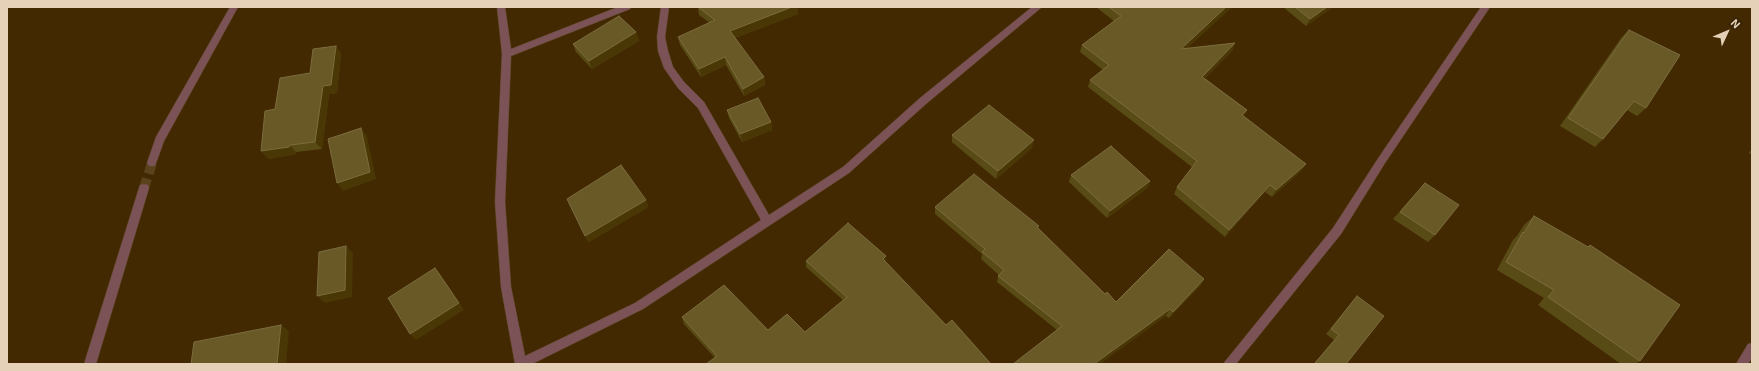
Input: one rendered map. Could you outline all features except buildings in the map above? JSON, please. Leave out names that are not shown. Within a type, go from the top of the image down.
[{"type":"street","points":[[152,163],[159,140],[234,7]]},
{"type":"street","points":[[501,7],[507,54],[500,202],[506,287],[521,364],[639,306],[846,170],[923,101],[1038,7]]},
{"type":"street","points":[[507,54],[627,7]]},
{"type":"street","points":[[665,7],[660,37],[669,68],[681,85],[701,105],[766,222]]},
{"type":"street","points":[[1229,364],[1337,231],[1382,160],[1486,7]]},
{"type":"street","points":[[90,364],[144,188]]},
{"type":"street","points":[[1742,364],[1752,348]]},
{"type":"tunnel","points":[[144,188],[152,163]]}]
